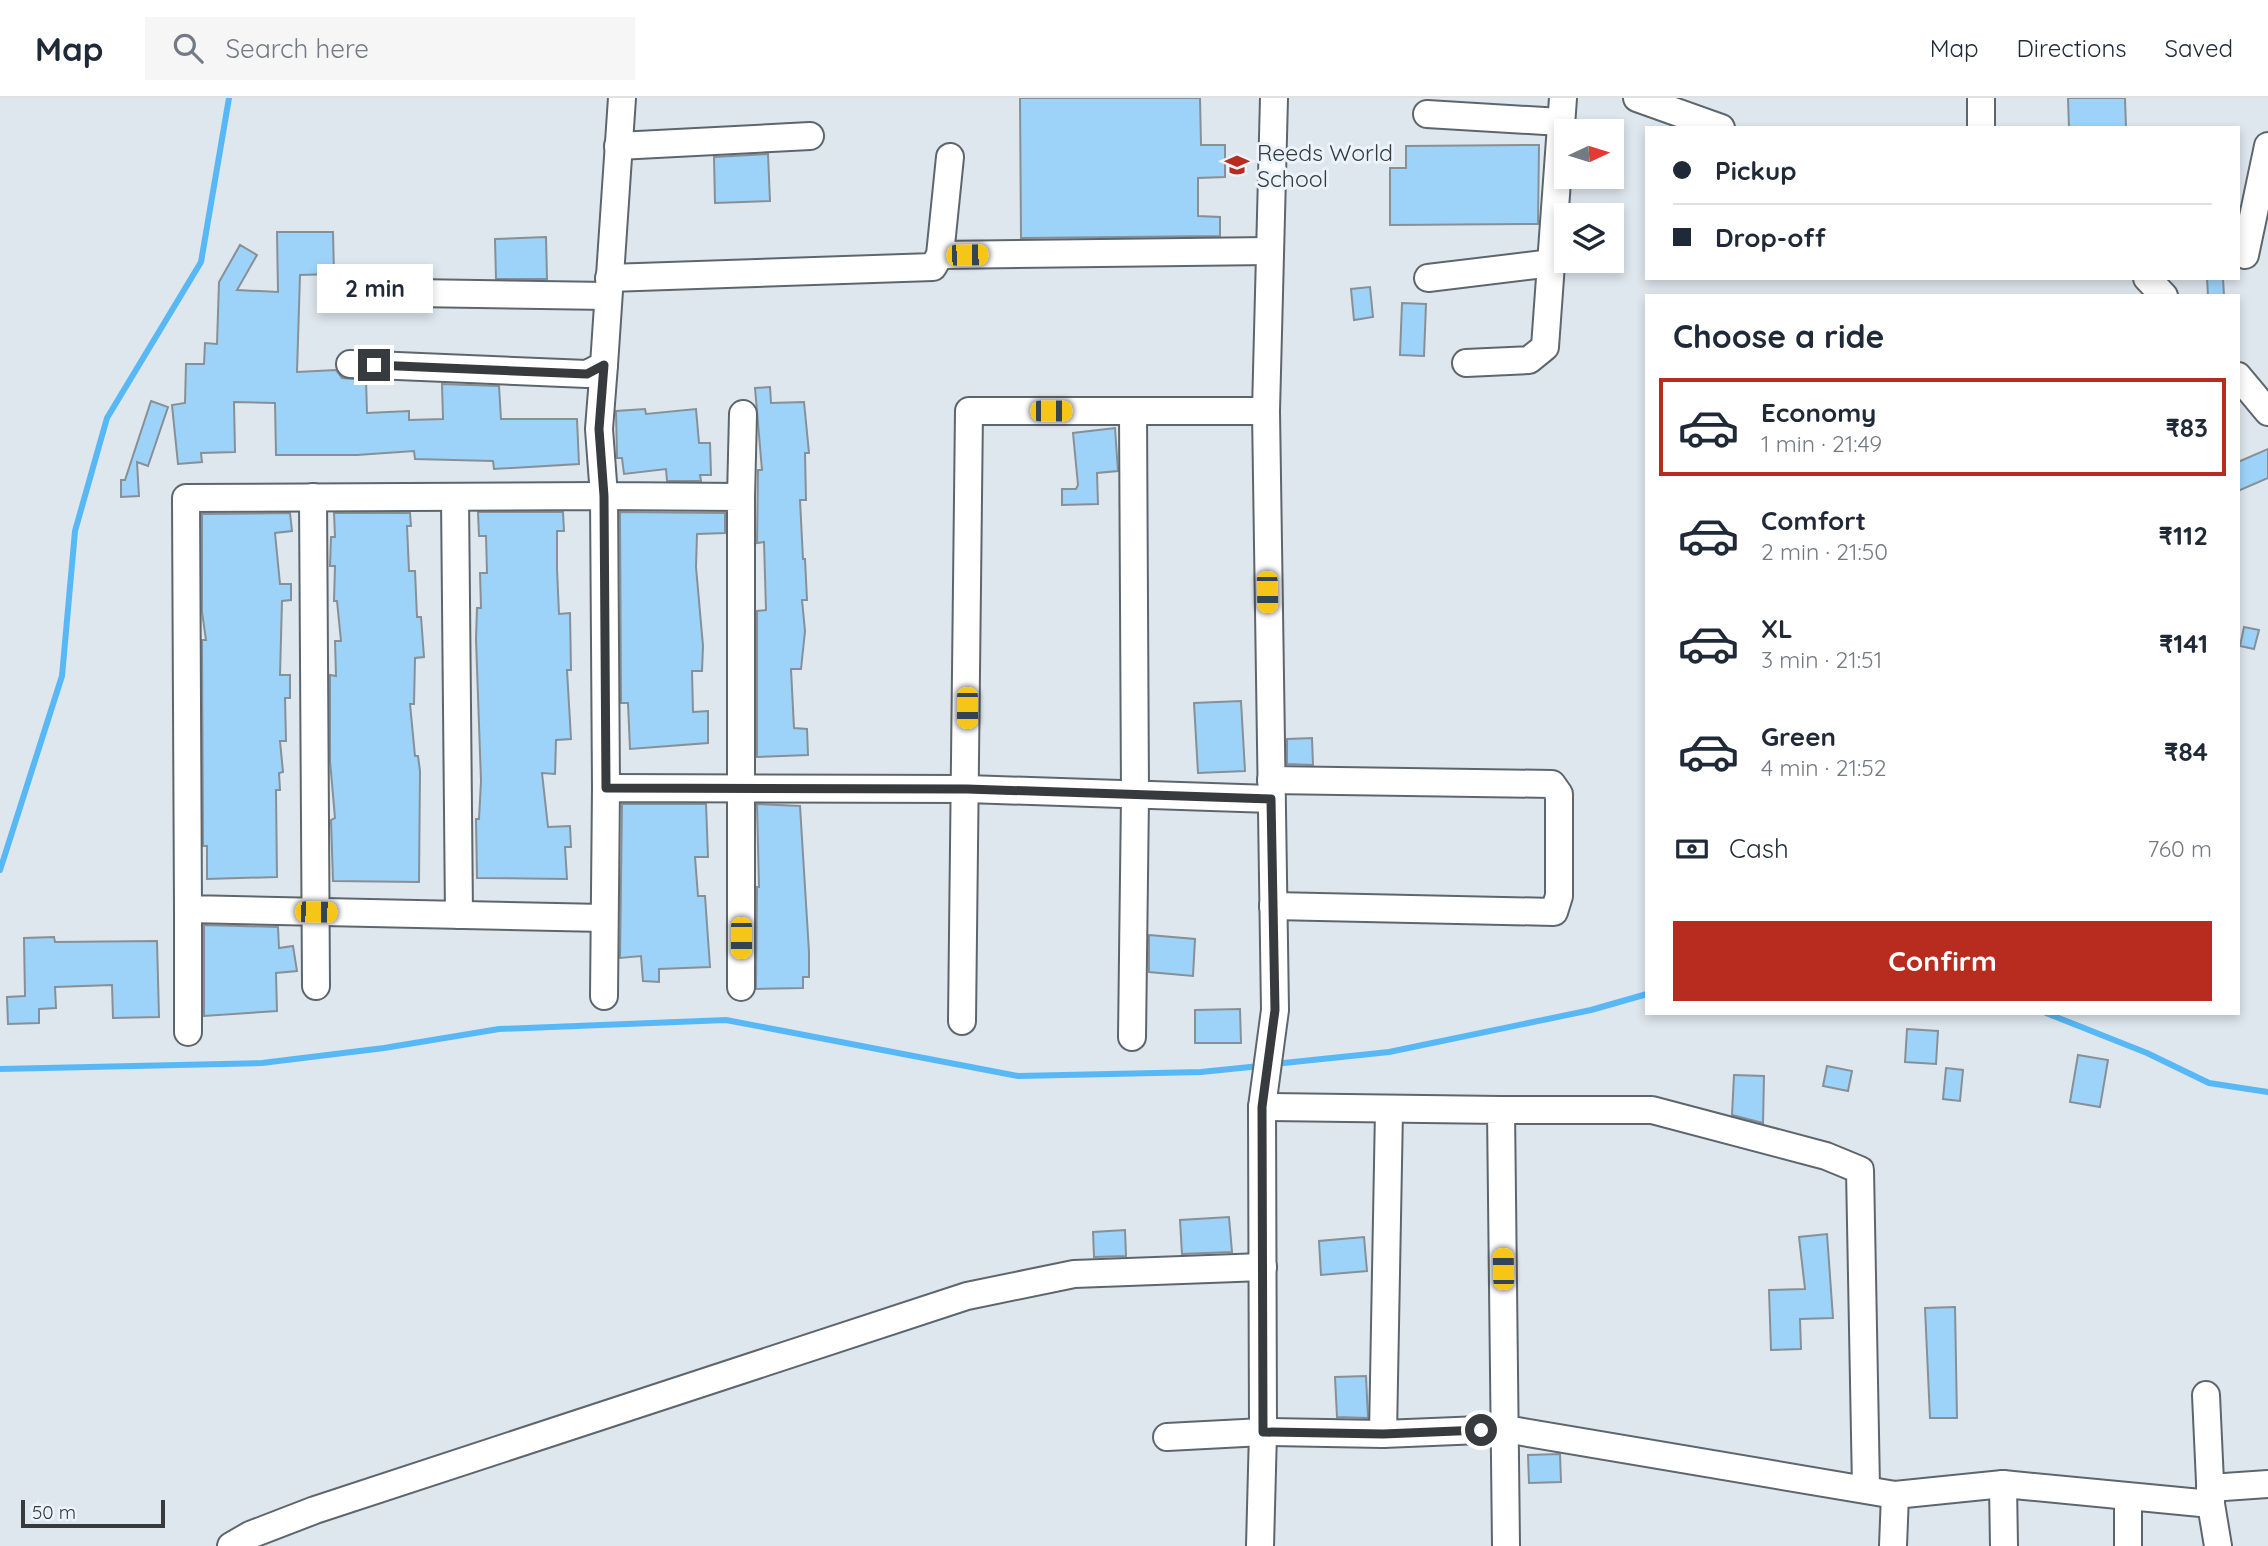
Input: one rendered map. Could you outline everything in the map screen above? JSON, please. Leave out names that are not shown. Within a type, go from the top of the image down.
[{"type":"street","points":[[604,996],[604,496],[599,429],[622,98]]},
{"type":"street","points":[[1260,1546],[1263,1432],[1262,1107],[1275,1010],[1266,411],[1274,98]]},
{"type":"street","points":[[1981,126],[1982,98]]},
{"type":"street","points":[[1646,99],[1716,126]]},
{"type":"street","points":[[1427,114],[1562,110],[1545,347],[1540,354],[1529,360],[1466,363]]},
{"type":"street","points":[[618,146],[810,136]]},
{"type":"street","points":[[2250,255],[2268,146]]},
{"type":"street","points":[[349,292],[609,287],[933,267],[940,255],[950,157]]},
{"type":"street","points":[[940,255],[1270,251]]},
{"type":"street","points":[[1428,278],[1552,263]]},
{"type":"street","points":[[2150,280],[2162,294]]},
{"type":"street","points":[[350,364],[587,374],[604,365]]},
{"type":"street","points":[[2240,378],[2268,412]]},
{"type":"street","points":[[962,1021],[967,789],[969,411],[1266,411]]},
{"type":"street","points":[[1132,1037],[1135,796],[1133,411]]},
{"type":"street","points":[[741,987],[743,414]]},
{"type":"street","points":[[188,1032],[186,498],[741,496]]},
{"type":"street","points":[[313,497],[316,986]]},
{"type":"street","points":[[455,497],[459,915]]},
{"type":"street","points":[[606,788],[967,789],[1135,796],[1271,789],[1552,784],[1559,794],[1559,896],[1554,912],[1273,906]]},
{"type":"street","points":[[188,909],[604,918]]},
{"type":"street","points":[[1262,1107],[1652,1110],[1826,1156],[1860,1170],[1866,1487]]},
{"type":"street","points":[[1383,1434],[1389,1110]]},
{"type":"street","points":[[1501,1110],[1506,1546]]},
{"type":"street","points":[[231,1546],[250,1535],[315,1510],[967,1296],[1074,1274],[1263,1267]]},
{"type":"street","points":[[2206,1395],[2211,1496],[2218,1546]]},
{"type":"street","points":[[1167,1437],[1263,1432],[1383,1434],[1505,1429],[1866,1487],[1895,1495],[2003,1484],[2128,1497],[2211,1496],[2268,1484]]},
{"type":"street","points":[[2003,1484],[2004,1546]]},
{"type":"street","points":[[1893,1546],[1895,1495]]},
{"type":"street","points":[[2128,1497],[2128,1546]]},
{"type":"building","points":[[1020,98],[1200,98],[1201,145],[1225,145],[1225,177],[1198,178],[1198,216],[1220,217],[1220,236],[1021,238]]},
{"type":"building","points":[[2068,98],[2125,98],[2126,126],[2069,126]]},
{"type":"building","points":[[1539,145],[1538,224],[1390,225],[1390,168],[1406,168],[1406,146]]},
{"type":"building","points":[[768,154],[770,201],[715,203],[714,157]]},
{"type":"building","points":[[277,232],[333,232],[334,274],[300,275],[297,372],[336,370],[342,378],[366,380],[367,413],[409,411],[409,420],[443,419],[442,384],[499,386],[501,419],[577,419],[579,464],[494,469],[493,461],[415,459],[414,451],[357,455],[276,455],[275,403],[234,402],[235,452],[201,453],[202,462],[178,464],[172,405],[185,403],[186,364],[204,364],[205,343],[217,344],[219,282],[240,245],[257,255],[237,290],[278,292]]},
{"type":"building","points":[[546,237],[547,279],[496,279],[495,239]]},
{"type":"building","points":[[2207,280],[2223,280],[2224,294],[2208,294]]},
{"type":"building","points":[[1370,287],[1373,317],[1354,320],[1351,289]]},
{"type":"building","points":[[1402,303],[1426,304],[1424,356],[1400,355]]},
{"type":"building","points":[[770,387],[771,403],[804,402],[809,453],[805,453],[806,500],[800,500],[807,600],[802,600],[805,631],[801,669],[791,669],[794,728],[807,729],[808,755],[757,757],[757,611],[766,610],[764,542],[757,543],[758,470],[762,470],[755,388]]},
{"type":"building","points":[[151,401],[168,407],[148,466],[137,462],[139,496],[121,497],[121,480],[125,480]]},
{"type":"building","points":[[645,409],[646,414],[696,409],[699,443],[710,443],[711,475],[700,475],[701,481],[667,481],[666,469],[624,474],[622,458],[617,458],[616,411]]},
{"type":"building","points":[[1115,428],[1118,471],[1097,473],[1098,504],[1062,505],[1062,489],[1076,489],[1078,485],[1073,433]]},
{"type":"building","points":[[2268,449],[2268,478],[2240,490],[2240,461]]},
{"type":"building","points":[[478,512],[563,512],[564,531],[557,531],[557,569],[559,614],[570,613],[571,670],[567,670],[571,739],[556,740],[555,774],[542,773],[548,827],[570,826],[571,847],[565,847],[567,879],[477,878],[476,819],[479,819],[481,781],[477,608],[481,608],[480,573],[487,573],[486,536],[479,536]]},
{"type":"building","points":[[620,512],[725,513],[725,533],[697,534],[696,567],[703,646],[702,671],[692,671],[693,712],[708,711],[708,743],[630,749],[628,703],[621,703]]},
{"type":"building","points":[[290,513],[292,531],[275,533],[280,584],[291,584],[291,600],[282,601],[280,675],[290,675],[290,698],[285,698],[286,741],[280,741],[283,772],[279,773],[280,790],[276,790],[277,877],[207,879],[207,846],[203,846],[202,640],[206,640],[202,612],[202,514]]},
{"type":"building","points":[[334,513],[410,513],[411,526],[407,526],[409,571],[415,571],[417,617],[421,617],[424,657],[415,658],[414,704],[410,704],[415,756],[418,756],[420,771],[419,882],[333,881],[331,820],[335,818],[330,761],[330,675],[336,676],[335,641],[341,641],[337,601],[334,601],[335,566],[330,566],[331,537],[335,537]]},
{"type":"building","points":[[2244,627],[2259,630],[2254,649],[2240,646]]},
{"type":"building","points":[[1241,701],[1245,771],[1198,773],[1194,703]]},
{"type":"building","points":[[1312,738],[1313,765],[1287,764],[1287,739]]},
{"type":"building","points":[[622,804],[706,804],[708,857],[695,857],[698,896],[705,896],[710,967],[659,969],[659,982],[643,981],[641,956],[620,958]]},
{"type":"building","points":[[757,804],[800,806],[809,952],[809,977],[803,977],[803,988],[756,989],[759,887]]},
{"type":"building","points":[[204,925],[278,927],[279,948],[293,946],[297,971],[276,973],[277,1011],[204,1016]]},
{"type":"building","points":[[1149,935],[1195,939],[1193,976],[1149,972]]},
{"type":"building","points":[[54,937],[55,942],[157,941],[159,1017],[113,1018],[112,985],[55,987],[56,1008],[39,1009],[39,1023],[8,1024],[7,997],[25,996],[24,938]]},
{"type":"building","points":[[1240,1009],[1241,1043],[1195,1043],[1195,1010]]},
{"type":"building","points":[[1907,1029],[1938,1031],[1936,1064],[1905,1062]]},
{"type":"building","points":[[2078,1055],[2108,1060],[2100,1107],[2070,1102]]},
{"type":"building","points":[[1827,1066],[1852,1071],[1848,1091],[1823,1086]]},
{"type":"building","points":[[1946,1068],[1963,1070],[1960,1101],[1943,1099]]},
{"type":"building","points":[[1734,1075],[1764,1076],[1763,1123],[1732,1115]]},
{"type":"building","points":[[1229,1217],[1232,1252],[1182,1254],[1180,1220]]},
{"type":"building","points":[[1125,1230],[1126,1256],[1094,1257],[1093,1232]]},
{"type":"building","points":[[1827,1234],[1833,1318],[1800,1319],[1801,1349],[1771,1350],[1769,1290],[1805,1289],[1799,1237]]},
{"type":"building","points":[[1364,1237],[1367,1271],[1321,1275],[1319,1241]]},
{"type":"building","points":[[1955,1307],[1957,1418],[1930,1418],[1925,1308]]},
{"type":"building","points":[[1366,1376],[1368,1418],[1337,1417],[1335,1377]]},
{"type":"building","points":[[1560,1454],[1561,1482],[1529,1483],[1528,1455]]},
{"type":"waterway","points":[[0,870],[62,676],[75,531],[107,418],[201,262],[229,98]]},
{"type":"waterway","points":[[1274,1064],[1389,1052],[1591,1010],[1645,995]]},
{"type":"waterway","points":[[2051,1015],[2147,1053],[2209,1083],[2268,1092]]},
{"type":"waterway","points":[[0,1069],[262,1063],[384,1048],[499,1029],[726,1020],[1018,1076],[1201,1072],[1260,1066]]},
{"type":"place","name":"Reeds World School","points":[[1237,165]]},
{"type":"route","points":[[374,365],[587,374],[604,365],[599,429],[604,496],[606,788],[967,789],[1271,799],[1275,1010],[1262,1107],[1263,1432],[1383,1434],[1481,1430]]}]
